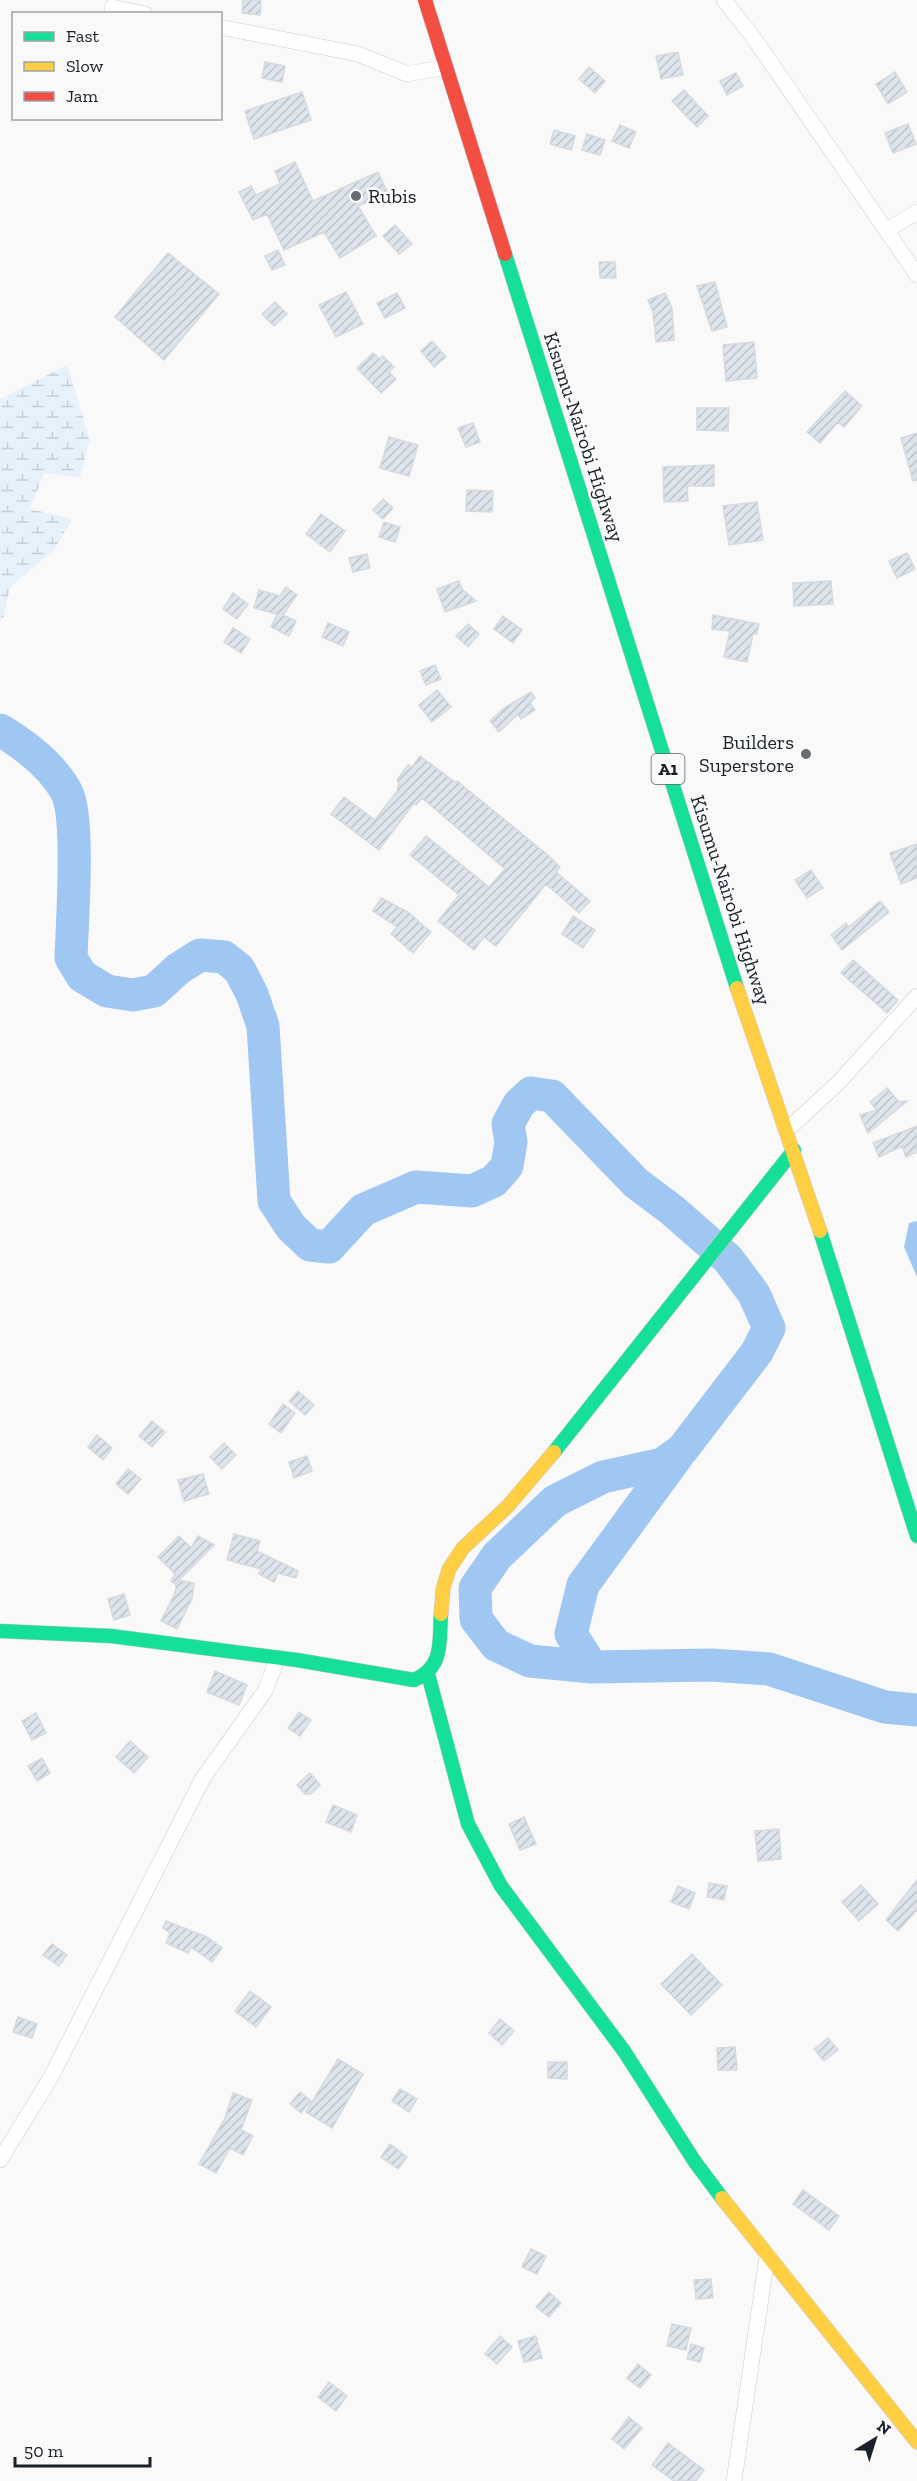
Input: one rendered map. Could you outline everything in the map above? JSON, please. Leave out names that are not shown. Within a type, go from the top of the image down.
[{"type":"main road","name":"Kisumu-Nairobi Highway","points":[[425,0],[731,970],[788,1130],[917,1536]]},
{"type":"main road","points":[[0,1631],[111,1636],[286,1659],[403,1679],[414,1680],[428,1674],[438,1658],[443,1589],[449,1569],[463,1548],[508,1506],[538,1472],[794,1150]]},
{"type":"main road","points":[[428,1674],[468,1824],[501,1886],[624,2051],[695,2162],[768,2257],[917,2442]]},
{"type":"street","points":[[724,0],[753,37],[917,274]]},
{"type":"street","points":[[112,7],[136,12]]},
{"type":"street","points":[[222,27],[358,54],[407,74],[446,67]]},
{"type":"street","points":[[887,230],[917,212]]},
{"type":"street","points":[[788,1130],[838,1083],[917,996]]},
{"type":"street","points":[[0,2160],[51,2077],[203,1778],[265,1691],[275,1665]]},
{"type":"street","points":[[734,2481],[768,2257]]},
{"type":"green space","points":[[67,365],[90,440],[80,477],[44,473],[30,509],[72,519],[54,550],[10,587],[3,620],[0,621],[0,399]]},
{"type":"water","points":[[917,1221],[917,1277],[904,1247],[909,1223]]},
{"type":"building","points":[[243,0],[261,0],[260,15],[242,13]]},
{"type":"building","points":[[678,52],[683,75],[661,79],[656,56]]},
{"type":"building","points":[[265,62],[285,66],[282,82],[262,78]]},
{"type":"building","points":[[589,67],[605,81],[595,93],[579,79]]},
{"type":"building","points":[[895,72],[907,92],[888,104],[876,84]]},
{"type":"building","points":[[736,73],[743,86],[727,95],[720,81]]},
{"type":"building","points":[[684,90],[708,116],[697,127],[672,101]]},
{"type":"building","points":[[302,92],[311,120],[254,139],[245,111]]},
{"type":"building","points":[[908,124],[916,144],[893,153],[885,133]]},
{"type":"building","points":[[620,125],[636,132],[629,148],[612,141]]},
{"type":"building","points":[[554,130],[575,136],[571,150],[550,144]]},
{"type":"building","points":[[587,134],[605,140],[600,155],[582,150]]},
{"type":"building","points":[[295,162],[313,201],[378,172],[388,193],[358,206],[376,236],[340,258],[324,232],[284,250],[267,214],[253,220],[239,192],[251,186],[256,195],[280,184],[275,171]]},
{"type":"building","points":[[395,225],[412,244],[399,254],[383,236]]},
{"type":"building","points":[[278,250],[285,265],[272,270],[265,256]]},
{"type":"building","points":[[168,253],[219,294],[164,360],[115,317]]},
{"type":"building","points":[[599,262],[615,262],[616,278],[600,278]]},
{"type":"building","points":[[715,282],[727,327],[712,331],[697,286]]},
{"type":"building","points":[[346,292],[363,324],[336,337],[319,305]]},
{"type":"building","points":[[397,293],[405,308],[385,318],[377,303]]},
{"type":"building","points":[[665,293],[672,308],[674,340],[656,342],[653,312],[648,300]]},
{"type":"building","points":[[275,302],[287,314],[274,326],[262,314]]},
{"type":"building","points":[[432,341],[446,357],[434,367],[421,351]]},
{"type":"building","points":[[754,342],[757,378],[726,381],[723,345]]},
{"type":"building","points":[[373,353],[380,359],[383,356],[394,367],[389,372],[396,379],[381,393],[357,368]]},
{"type":"building","points":[[845,391],[862,406],[844,427],[838,422],[820,443],[807,432]]},
{"type":"building","points":[[697,408],[729,408],[728,431],[697,430]]},
{"type":"building","points":[[473,423],[480,442],[466,447],[458,428]]},
{"type":"building","points":[[917,433],[917,480],[913,481],[901,438]]},
{"type":"building","points":[[389,437],[418,445],[409,476],[380,468]]},
{"type":"building","points":[[714,465],[714,486],[687,486],[688,501],[664,502],[663,467]]},
{"type":"building","points":[[467,490],[493,491],[492,512],[466,511]]},
{"type":"building","points":[[383,499],[393,508],[383,519],[373,510]]},
{"type":"building","points":[[757,502],[763,540],[729,545],[723,506]]},
{"type":"building","points":[[321,514],[345,531],[330,552],[306,534]]},
{"type":"building","points":[[384,522],[400,527],[395,542],[379,537]]},
{"type":"building","points":[[907,553],[915,569],[897,578],[889,561]]},
{"type":"building","points":[[367,554],[370,568],[353,572],[349,558]]},
{"type":"building","points":[[459,581],[462,589],[476,601],[445,612],[437,589]]},
{"type":"building","points":[[831,581],[833,604],[794,606],[793,583]]},
{"type":"building","points":[[286,587],[297,595],[283,615],[296,621],[289,636],[271,627],[277,614],[254,608],[259,590],[280,596]]},
{"type":"building","points":[[233,593],[248,604],[237,619],[223,609]]},
{"type":"building","points":[[713,615],[759,624],[757,634],[753,634],[747,662],[724,657],[730,631],[712,629]]},
{"type":"building","points":[[503,616],[522,630],[513,643],[494,629]]},
{"type":"building","points":[[328,623],[349,632],[343,646],[322,637]]},
{"type":"building","points":[[468,624],[479,634],[468,647],[456,636]]},
{"type":"building","points":[[233,628],[250,639],[241,653],[224,642]]},
{"type":"building","points":[[435,665],[441,679],[426,685],[420,671]]},
{"type":"building","points":[[437,690],[451,707],[432,722],[419,705]]},
{"type":"building","points":[[531,692],[535,698],[530,703],[535,710],[521,719],[518,714],[499,732],[490,721],[504,708]]},
{"type":"building","points":[[420,756],[455,782],[457,781],[549,856],[560,867],[556,872],[590,901],[579,913],[546,884],[496,946],[484,937],[474,950],[438,921],[459,895],[410,855],[426,836],[489,887],[505,869],[422,798],[416,805],[414,803],[379,850],[331,814],[344,797],[375,820],[397,791],[399,784],[397,780],[408,765],[412,767]]},
{"type":"building","points":[[917,844],[917,878],[901,884],[890,853]]},
{"type":"building","points":[[811,870],[823,888],[807,898],[795,880]]},
{"type":"building","points":[[381,898],[408,912],[431,932],[413,953],[391,934],[397,927],[373,911]]},
{"type":"building","points":[[880,901],[889,912],[842,950],[831,935],[846,923],[849,927]]},
{"type":"building","points":[[573,916],[595,930],[583,948],[562,934]]},
{"type":"building","points":[[853,960],[898,1000],[887,1013],[841,973]]},
{"type":"building","points":[[887,1088],[899,1102],[907,1101],[868,1133],[860,1115],[877,1110],[870,1102]]},
{"type":"building","points":[[917,1126],[917,1152],[906,1157],[902,1146],[879,1157],[873,1143]]},
{"type":"building","points":[[298,1391],[314,1405],[305,1415],[289,1401]]},
{"type":"building","points":[[283,1404],[295,1413],[281,1433],[269,1424]]},
{"type":"building","points":[[152,1421],[165,1432],[152,1447],[139,1436]]},
{"type":"building","points":[[97,1435],[112,1448],[103,1460],[88,1447]]},
{"type":"building","points":[[224,1443],[236,1455],[222,1469],[210,1457]]},
{"type":"building","points":[[307,1456],[312,1471],[294,1478],[289,1462]]},
{"type":"building","points":[[128,1469],[141,1479],[128,1494],[116,1484]]},
{"type":"building","points":[[203,1474],[209,1494],[184,1501],[178,1480]]},
{"type":"building","points":[[234,1534],[260,1541],[257,1551],[298,1571],[296,1578],[278,1573],[274,1582],[259,1574],[261,1569],[227,1560]]},
{"type":"building","points":[[179,1536],[191,1548],[198,1536],[214,1545],[179,1580],[194,1583],[192,1599],[177,1629],[161,1621],[175,1593],[177,1582],[175,1584],[171,1581],[175,1574],[158,1557]]},
{"type":"building","points":[[124,1594],[130,1615],[114,1620],[108,1599]]},
{"type":"building","points":[[215,1671],[247,1685],[239,1705],[207,1692]]},
{"type":"building","points":[[299,1712],[311,1720],[300,1736],[288,1728]]},
{"type":"building","points":[[36,1713],[46,1733],[32,1740],[22,1721]]},
{"type":"building","points":[[130,1741],[148,1757],[134,1773],[116,1757]]},
{"type":"building","points":[[42,1758],[50,1773],[37,1781],[28,1766]]},
{"type":"building","points":[[310,1773],[320,1785],[311,1794],[305,1794],[297,1785]]},
{"type":"building","points":[[333,1805],[357,1815],[351,1832],[326,1822]]},
{"type":"building","points":[[524,1817],[536,1844],[520,1850],[509,1824]]},
{"type":"building","points":[[779,1829],[781,1859],[758,1861],[755,1831]]},
{"type":"building","points":[[917,1880],[917,1910],[898,1931],[886,1920]]},
{"type":"building","points":[[709,1883],[727,1886],[724,1900],[707,1897]]},
{"type":"building","points":[[861,1885],[878,1904],[859,1921],[842,1902]]},
{"type":"building","points":[[678,1886],[695,1893],[689,1909],[671,1902]]},
{"type":"building","points":[[166,1921],[207,1937],[222,1948],[212,1962],[191,1947],[188,1953],[166,1943],[170,1933],[163,1928]]},
{"type":"building","points":[[52,1944],[67,1955],[59,1966],[43,1955]]},
{"type":"building","points":[[692,1954],[722,1985],[691,2015],[661,1984]]},
{"type":"building","points":[[250,1991],[271,2007],[256,2027],[235,2011]]},
{"type":"building","points":[[18,2017],[37,2024],[32,2038],[13,2032]]},
{"type":"building","points":[[500,2019],[514,2031],[502,2045],[489,2033]]},
{"type":"building","points":[[828,2038],[838,2050],[824,2061],[814,2049]]},
{"type":"building","points":[[735,2047],[737,2070],[718,2070],[717,2048]]},
{"type":"building","points":[[338,2059],[363,2074],[332,2128],[306,2112]]},
{"type":"building","points":[[548,2062],[567,2062],[567,2079],[548,2078]]},
{"type":"building","points":[[400,2089],[417,2099],[409,2112],[392,2101]]},
{"type":"building","points":[[300,2092],[311,2101],[301,2113],[290,2104]]},
{"type":"building","points":[[233,2093],[252,2100],[241,2130],[253,2136],[243,2155],[230,2148],[216,2173],[199,2164],[225,2118]]},
{"type":"building","points":[[390,2144],[407,2157],[398,2169],[381,2157]]},
{"type":"building","points":[[803,2190],[839,2216],[829,2230],[793,2204]]},
{"type":"building","points":[[531,2249],[546,2256],[537,2274],[522,2267]]},
{"type":"building","points":[[711,2279],[713,2298],[696,2299],[694,2280]]},
{"type":"building","points":[[549,2292],[561,2303],[549,2317],[536,2307]]},
{"type":"building","points":[[672,2324],[691,2328],[686,2350],[667,2346]]},
{"type":"building","points":[[500,2336],[512,2347],[497,2364],[485,2354]]},
{"type":"building","points":[[536,2336],[542,2358],[524,2362],[518,2341]]},
{"type":"building","points":[[691,2344],[704,2348],[700,2362],[687,2359]]},
{"type":"building","points":[[638,2364],[651,2375],[640,2388],[627,2378]]},
{"type":"building","points":[[329,2382],[347,2396],[336,2411],[318,2397]]},
{"type":"building","points":[[629,2417],[642,2428],[624,2449],[612,2439]]},
{"type":"building","points":[[668,2443],[704,2470],[696,2481],[674,2481],[652,2465]]},
{"type":"waterway","points":[[0,730],[38,757],[67,793],[71,806],[74,848],[71,958],[82,976],[107,991],[133,995],[154,991],[178,969],[200,955],[224,957],[239,969],[252,994],[263,1026],[274,1201],[291,1227],[310,1245],[329,1247],[363,1210],[416,1187],[472,1191],[494,1181],[507,1166],[511,1142],[508,1124],[519,1104],[531,1093],[552,1096],[636,1183],[672,1210],[728,1259],[754,1294],[769,1328],[757,1352],[682,1450],[662,1464],[603,1477],[555,1501],[497,1556],[475,1588],[476,1619],[496,1645],[530,1661],[592,1667],[711,1665],[769,1669],[885,1707],[917,1710]]},
{"type":"waterway","points":[[592,1667],[571,1634],[583,1585],[678,1455]]},
{"type":"traffic: fast","points":[[505,254],[737,988]]},
{"type":"traffic: fast","points":[[554,1452],[794,1150]]},
{"type":"traffic: fast","points":[[820,1231],[917,1536]]},
{"type":"traffic: fast","points":[[0,1631],[111,1636],[297,1660],[414,1680],[424,1675],[435,1661],[438,1653],[441,1614]]},
{"type":"traffic: fast","points":[[428,1674],[468,1824],[501,1886],[624,2051],[695,2162],[722,2198]]},
{"type":"traffic: slow","points":[[737,988],[820,1231]]},
{"type":"traffic: slow","points":[[441,1614],[443,1589],[449,1569],[463,1548],[508,1506],[554,1452]]},
{"type":"traffic: slow","points":[[722,2198],[917,2442]]},
{"type":"traffic: jam","points":[[425,0],[505,254]]},
{"type":"place","name":"Rubis","points":[[356,196]]},
{"type":"place","name":"Builders Superstore","points":[[806,754]]}]
